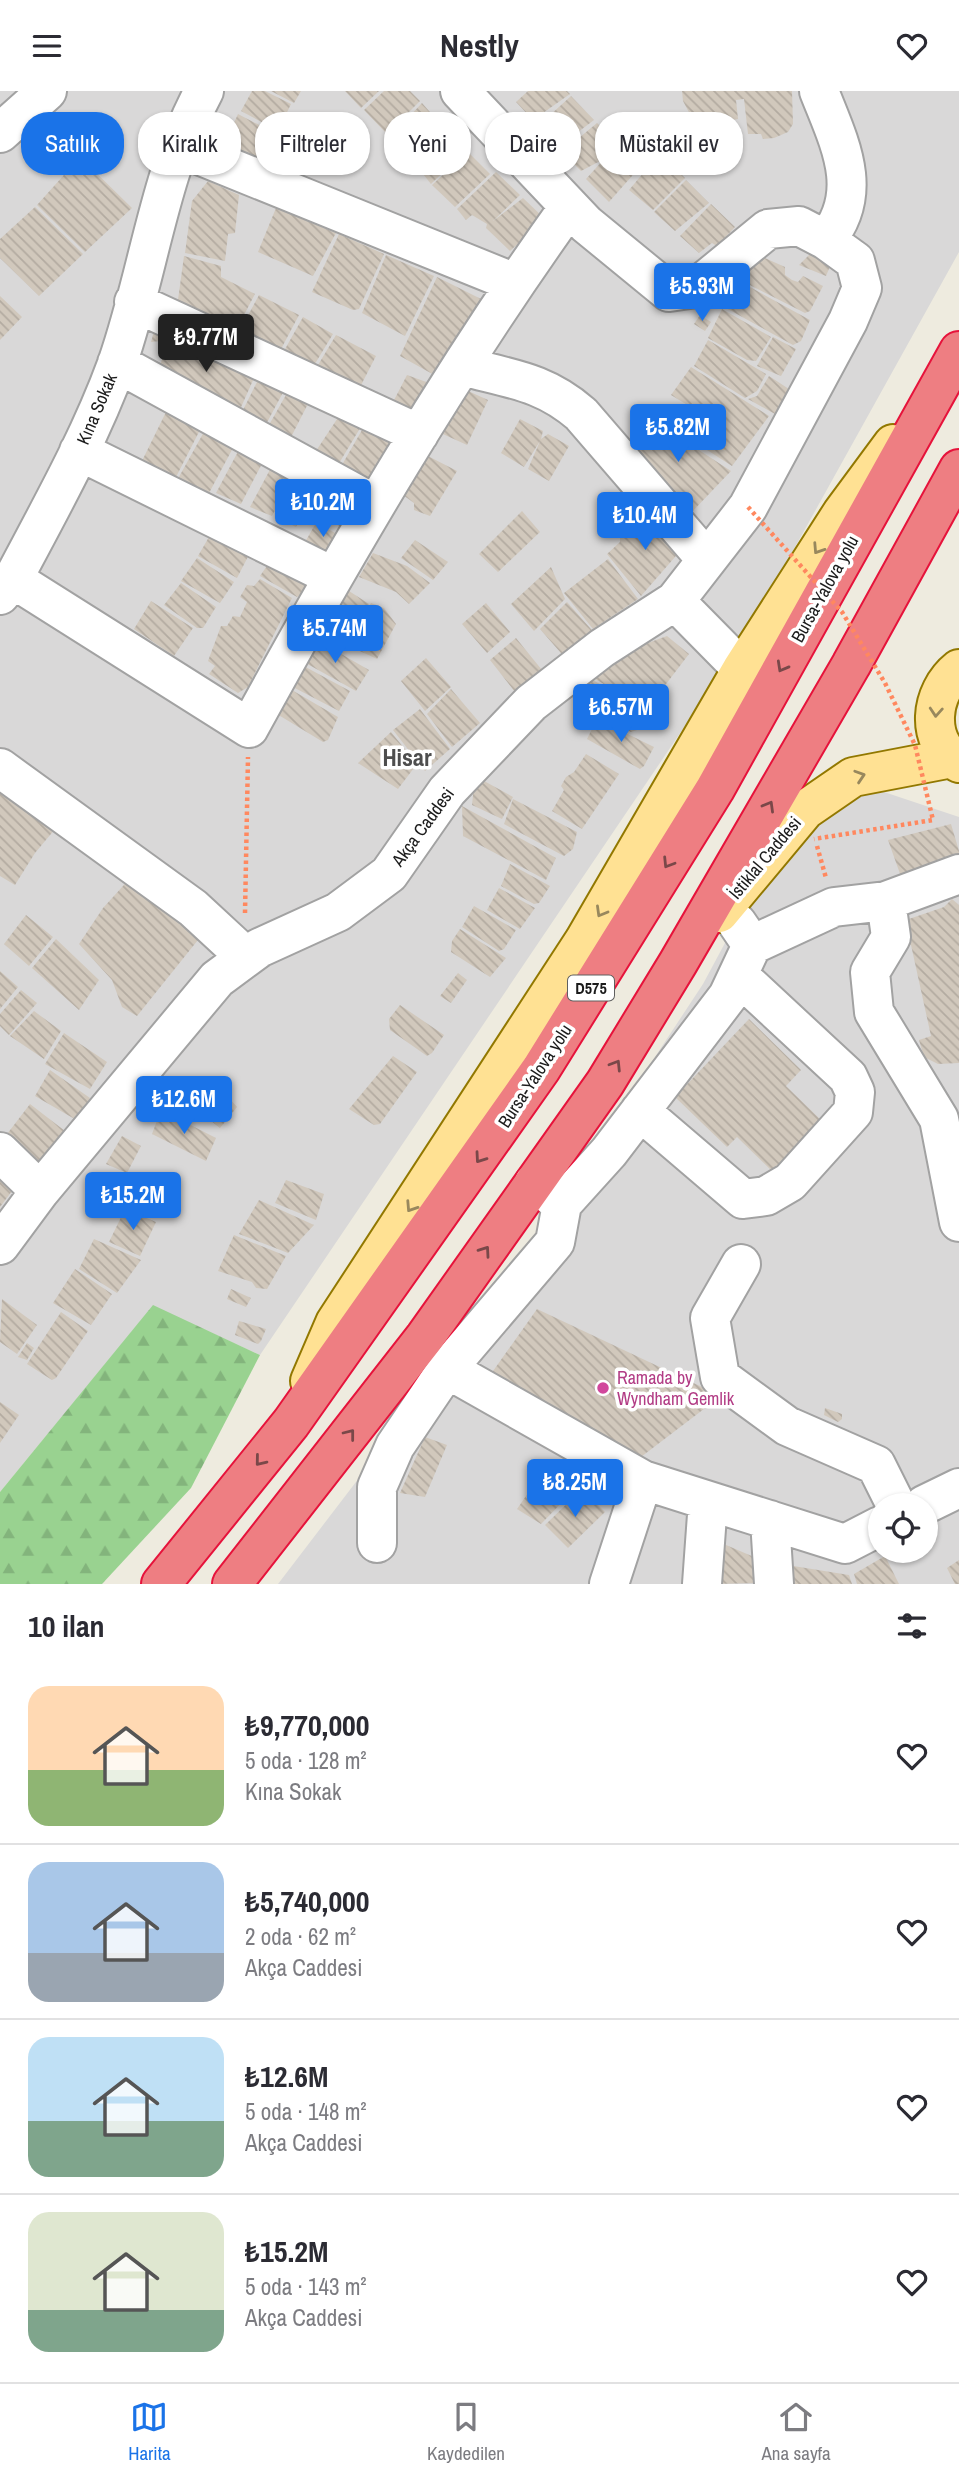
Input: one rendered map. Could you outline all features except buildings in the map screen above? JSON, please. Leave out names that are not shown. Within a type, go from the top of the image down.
[{"type":"highway","name":"Bursa-Yalova yolu","points":[[161,1584],[291,1423],[541,1069],[715,789],[952,363]]},
{"type":"highway","points":[[232,1584],[425,1337],[548,1194],[605,1083],[678,963],[724,897],[959,468]]},
{"type":"main road","points":[[291,1423],[335,1323],[584,941],[742,669],[842,513],[952,363]]},
{"type":"main road","points":[[956,760],[936,731],[934,711],[939,692],[959,669]]},
{"type":"main road","name":"İstiklal Caddesi","points":[[724,897],[805,810],[853,777],[956,760]]},
{"type":"street","points":[[0,133],[47,91]]},
{"type":"street","name":"Kına Sokak","points":[[195,112],[204,91]]},
{"type":"street","name":"Akça Caddesi","points":[[0,1245],[40,1191],[217,979],[259,948],[338,912],[389,874],[447,791],[531,703],[602,648],[675,601],[748,507],[848,321],[862,288],[855,261],[827,240],[799,226],[768,229],[696,288],[669,292],[631,263],[569,207],[460,91]]},
{"type":"street","points":[[819,91],[848,174],[847,204],[827,240]]},
{"type":"street","points":[[241,172],[514,282]]},
{"type":"street","name":"Kına Sokak","points":[[7,587],[79,451],[117,363],[171,175]]},
{"type":"street","points":[[7,587],[249,728],[374,504],[514,282],[569,207]]},
{"type":"street","points":[[134,302],[419,434]]},
{"type":"street","points":[[117,363],[374,504]]},
{"type":"street","points":[[462,366],[545,387],[567,402],[582,414],[707,560]]},
{"type":"street","points":[[79,451],[332,576]]},
{"type":"street","points":[[675,601],[742,669]]},
{"type":"street","points":[[0,768],[192,908],[246,957]]},
{"type":"street","points":[[377,1543],[377,1487],[395,1446],[447,1369],[555,1242],[548,1194],[640,1111],[728,996],[745,960],[834,908],[887,901],[959,874]]},
{"type":"street","points":[[640,1111],[743,1199],[766,1196],[790,1182],[853,1112],[855,1092],[848,1077],[745,960],[724,897]]},
{"type":"street","points":[[887,901],[891,937],[870,972],[874,1012],[939,1119],[959,1222]]},
{"type":"street","points":[[0,1152],[40,1191]]},
{"type":"street","points":[[741,1264],[710,1318],[719,1377],[787,1426],[876,1465],[890,1493]]},
{"type":"street","points":[[447,1369],[643,1480],[845,1544],[868,1533]]},
{"type":"street","points":[[609,1584],[643,1480]]},
{"type":"street","points":[[938,1498],[959,1488]]},
{"type":"street","points":[[702,1584],[708,1501]]},
{"type":"street","points":[[770,1520],[774,1584]]},
{"type":"path","points":[[748,507],[842,611],[885,683],[915,745],[933,820],[814,839],[834,908]]},
{"type":"path","points":[[246,957],[244,896],[249,728]]},
{"type":"shaded area","points":[[0,91],[959,91],[959,252],[745,637],[260,1355],[153,1306],[0,1492]]},
{"type":"shaded area","points":[[884,792],[959,817],[959,1584],[278,1584],[495,1300],[703,984],[784,833],[837,794]]},
{"type":"green space","points":[[153,1305],[260,1355],[191,1488],[102,1584],[0,1584],[0,1492]]},
{"type":"place","name":"Ramada by Wyndham Gemlik","points":[[603,1388]]},
{"type":"district","name":"Hisar","points":[[407,758]]}]
